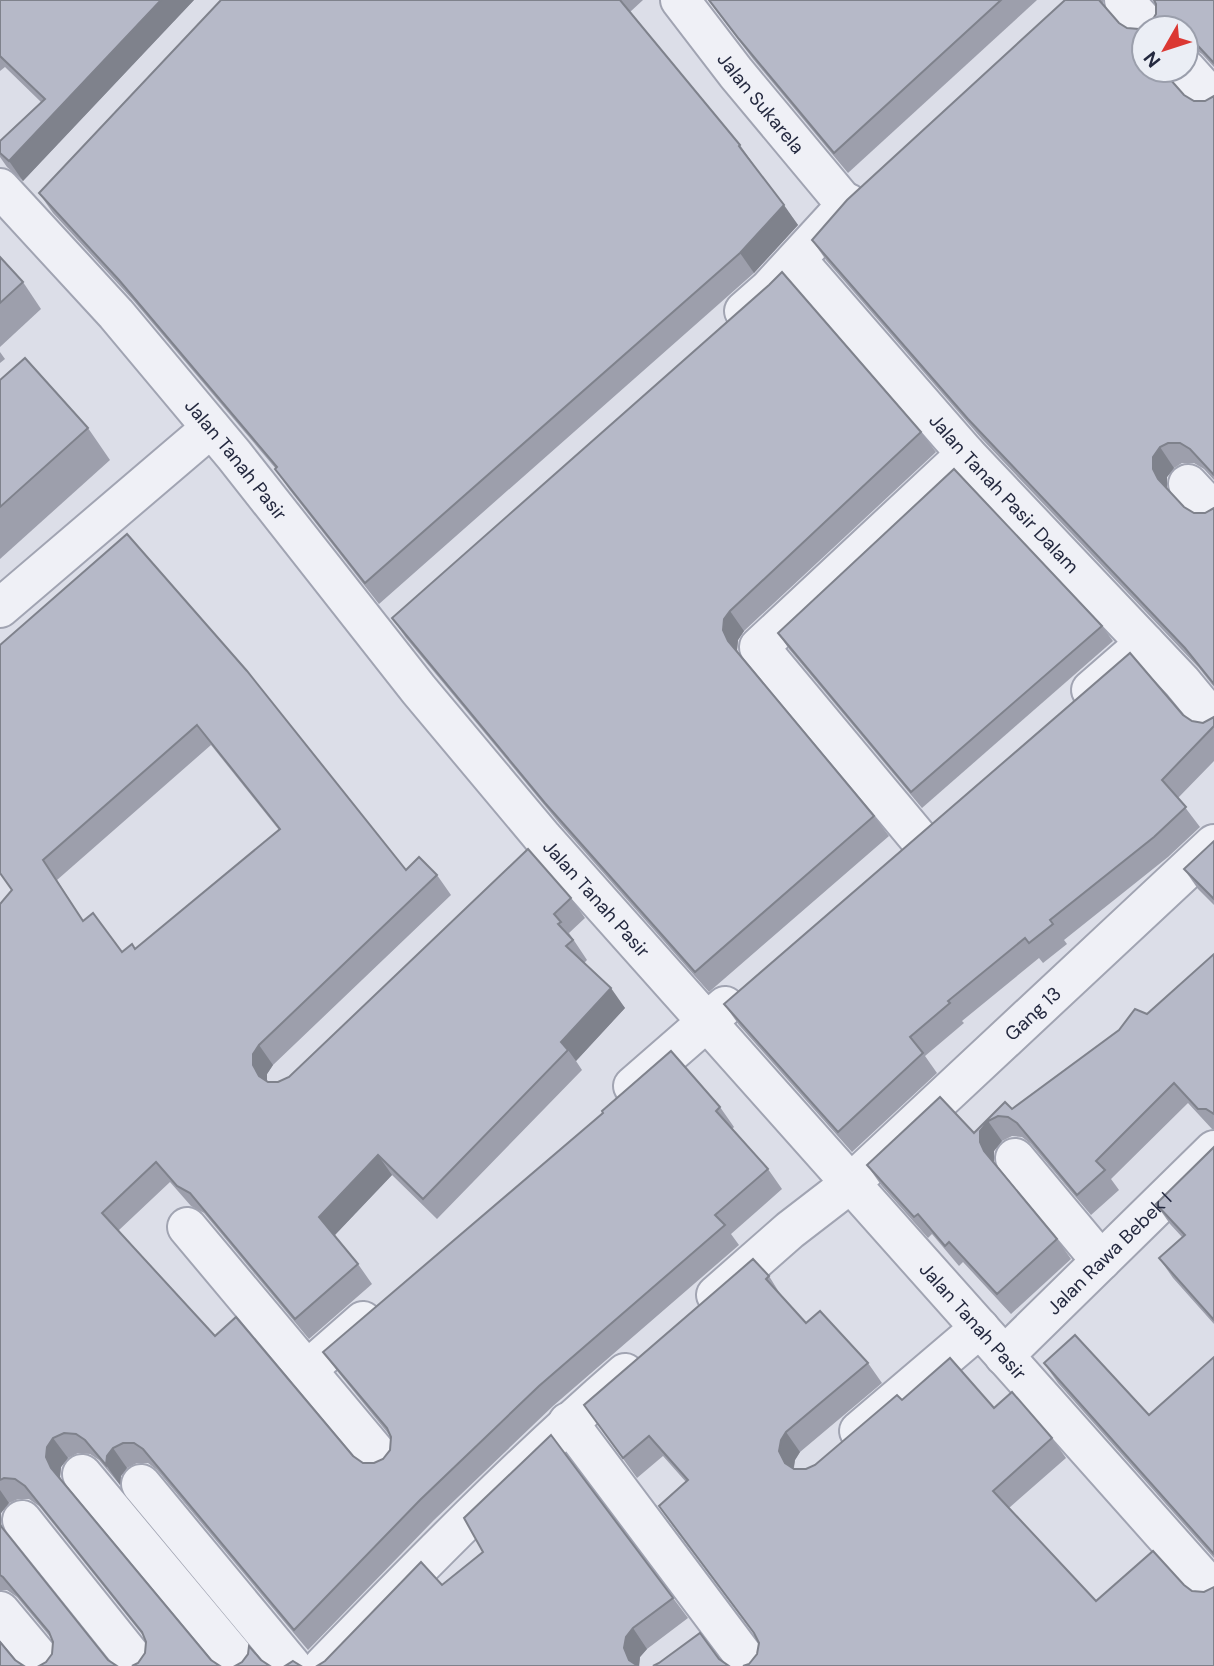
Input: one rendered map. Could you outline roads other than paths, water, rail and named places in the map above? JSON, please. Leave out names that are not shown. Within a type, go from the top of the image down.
[{"type":"street","name":"Jalan Sukarela","points":[[680,0],[736,73],[846,205]]},
{"type":"street","points":[[1124,0],[1136,14]]},
{"type":"street","points":[[1200,84],[1214,100]]},
{"type":"street","points":[[717,335],[769,289],[846,205],[876,177]]},
{"type":"street","name":"Jalan Tanah Pasir","points":[[22,198],[211,428],[375,636],[543,838],[1214,1591]]},
{"type":"street","name":"Jalan Tanah Pasir Dalam","points":[[797,260],[966,454],[1145,643],[1214,721]]},
{"type":"street","points":[[0,608],[211,428]]},
{"type":"street","points":[[920,840],[759,647],[966,454]]},
{"type":"street","points":[[1188,484],[1214,512]]},
{"type":"street","points":[[375,636],[406,608]]},
{"type":"street","points":[[1063,715],[1145,643]]},
{"type":"street","points":[[889,866],[951,813]]},
{"type":"street","points":[[513,866],[543,838]]},
{"type":"street","name":"Gang 13","points":[[695,1313],[790,1230],[851,1183],[1214,844]]},
{"type":"street","points":[[610,1107],[747,987]]},
{"type":"street","name":"Jalan Rawa Bebek I","points":[[836,1450],[992,1342],[1101,1261],[1213,1154]]},
{"type":"street","points":[[1015,1158],[1101,1261]]},
{"type":"street","points":[[187,1227],[384,1462]]},
{"type":"street","points":[[307,1370],[390,1297]]},
{"type":"street","points":[[323,1666],[449,1536],[568,1422],[653,1349]]},
{"type":"street","points":[[568,1422],[703,1634],[751,1666]]},
{"type":"street","points":[[82,1474],[242,1666]]},
{"type":"street","points":[[141,1484],[292,1666]]},
{"type":"street","points":[[22,1520],[139,1666]]},
{"type":"street","points":[[0,1611],[46,1666]]}]
